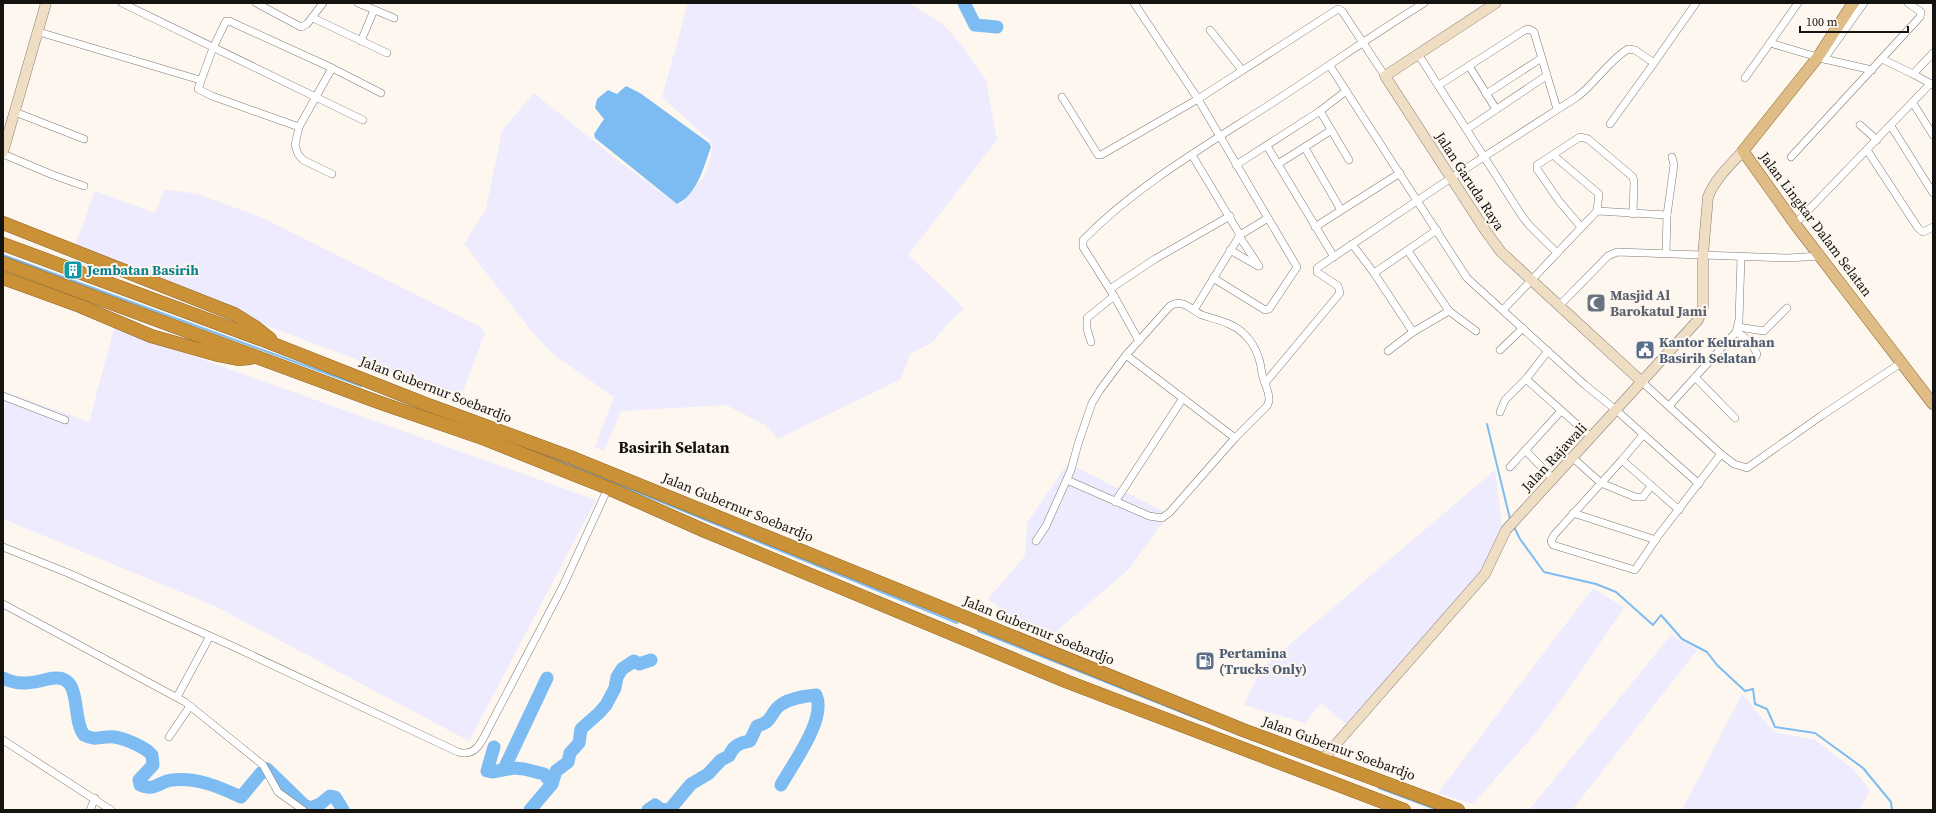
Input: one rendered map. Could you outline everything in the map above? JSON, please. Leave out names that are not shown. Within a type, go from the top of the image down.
[{"type":"highway","points":[[3,223],[178,292],[246,321],[280,346]]},
{"type":"highway","name":"Jalan Gubernur Soebardjo","points":[[3,244],[280,346],[423,403],[493,428],[643,486],[1243,730],[1458,810]]},
{"type":"highway","name":"Jalan Gubernur Soebardjo","points":[[3,263],[484,439],[608,488],[705,531],[1068,682],[1404,810]]},
{"type":"highway","points":[[3,278],[80,306],[151,336],[218,355],[238,359],[257,357]]},
{"type":"highway","points":[[172,306],[178,292]]},
{"type":"highway","points":[[961,637],[969,619]]},
{"type":"main road","name":"Jalan Lingkar Dalam Selatan","points":[[1852,3],[1821,58],[1743,151],[1795,224],[1933,404]]},
{"type":"street","points":[[46,3],[39,32],[3,153],[53,175],[84,186]]},
{"type":"street","points":[[122,3],[363,120]]},
{"type":"street","points":[[256,3],[301,27],[313,18],[322,3]]},
{"type":"street","points":[[358,3],[394,18]]},
{"type":"street","points":[[1134,3],[1198,99],[1297,267],[1269,309],[1265,310],[1213,278]]},
{"type":"street","points":[[1139,341],[1110,289],[1083,247],[1082,240],[1135,194],[1219,137],[1330,66],[1362,42],[1424,3]]},
{"type":"street","points":[[1062,97],[1085,137],[1098,155],[1101,156],[1198,99],[1338,9],[1342,11],[1385,76],[1496,3]]},
{"type":"street","points":[[1610,124],[1696,3]]},
{"type":"street","points":[[1745,78],[1798,3]]},
{"type":"street","points":[[1821,58],[1864,3]]},
{"type":"street","points":[[1791,157],[1921,15],[1919,10],[1908,3]]},
{"type":"street","points":[[361,41],[374,10]]},
{"type":"street","points":[[313,18],[387,53]]},
{"type":"street","points":[[298,127],[212,96],[198,89],[200,80],[225,22],[229,20],[332,68],[381,93]]},
{"type":"street","points":[[1439,85],[1527,29],[1534,32],[1540,59],[1557,109]]},
{"type":"street","points":[[1210,30],[1242,70]]},
{"type":"street","points":[[39,32],[200,80]]},
{"type":"street","points":[[1770,43],[1821,58],[1872,70]]},
{"type":"street","points":[[1265,383],[1340,293],[1338,286],[1316,270],[1450,178],[1587,90],[1610,62],[1628,49],[1635,50],[1654,63]]},
{"type":"street","points":[[1418,54],[1528,225],[1557,253]]},
{"type":"street","points":[[1913,74],[1933,54]]},
{"type":"street","points":[[1486,94],[1540,59]]},
{"type":"street","points":[[1795,224],[1932,85],[1882,59]]},
{"type":"street","points":[[1330,66],[1467,278],[1699,484]]},
{"type":"street","points":[[1469,66],[1496,110]]},
{"type":"street","points":[[332,68],[298,127],[295,145],[300,158],[332,174]]},
{"type":"street","name":"Jalan Garuda Raya","points":[[1385,76],[1450,178],[1501,252],[1641,382]]},
{"type":"street","points":[[1466,129],[1546,76]]},
{"type":"street","points":[[1236,165],[1320,111],[1346,91]]},
{"type":"street","points":[[1913,103],[1933,135]]},
{"type":"street","points":[[1320,111],[1330,131],[1349,160]]},
{"type":"street","points":[[15,112],[84,139]]},
{"type":"street","points":[[1860,125],[1877,140]]},
{"type":"street","points":[[1891,126],[1933,193]]},
{"type":"street","points":[[1278,164],[1330,131]]},
{"type":"street","points":[[1581,227],[1559,202],[1538,172],[1538,165],[1582,136],[1588,139],[1633,177],[1632,214]]},
{"type":"street","points":[[1267,146],[1334,257]]},
{"type":"street","points":[[1304,148],[1341,210]]},
{"type":"street","points":[[1867,150],[1918,228],[1923,232],[1933,227]]},
{"type":"street","name":"Jalan Rajawali","points":[[1323,759],[1486,574],[1506,530],[1692,327],[1703,307],[1703,255],[1707,204],[1710,191],[1743,151]]},
{"type":"street","points":[[1192,155],[1230,216],[1258,266],[1230,250]]},
{"type":"street","points":[[1504,310],[1597,211],[1599,194],[1553,155]]},
{"type":"street","points":[[1666,253],[1667,215],[1674,168],[1672,157]]},
{"type":"street","points":[[1315,226],[1400,173]]},
{"type":"street","points":[[1597,211],[1667,215]]},
{"type":"street","points":[[1110,289],[1155,259],[1230,216]]},
{"type":"street","points":[[1194,310],[1240,235],[1268,218]]},
{"type":"street","points":[[1374,273],[1437,230]]},
{"type":"street","points":[[1352,244],[1374,273],[1413,332]]},
{"type":"street","points":[[1408,251],[1449,311],[1476,331]]},
{"type":"street","points":[[1559,306],[1608,256],[1617,252],[1741,257],[1798,258],[1820,256]]},
{"type":"street","points":[[1669,406],[1737,330],[1741,257]]},
{"type":"street","points":[[1092,342],[1087,329],[1087,318],[1114,296]]},
{"type":"street","points":[[1036,541],[1046,526],[1067,480],[1092,404],[1100,390],[1126,355],[1174,304],[1183,303],[1201,314],[1231,324],[1244,334],[1258,352],[1265,383],[1270,397],[1267,406],[1235,438],[1170,512],[1162,518],[1149,516],[1067,480]]},
{"type":"street","points":[[1737,330],[1764,331],[1787,308]]},
{"type":"street","points":[[1388,351],[1413,332],[1449,311]]},
{"type":"street","points":[[1500,350],[1523,328]]},
{"type":"street","points":[[1737,330],[1754,346],[1757,354],[1754,360]]},
{"type":"street","points":[[1500,412],[1505,400],[1526,379],[1548,351]]},
{"type":"street","points":[[1126,355],[1235,438]]},
{"type":"street","points":[[1641,382],[1721,454],[1743,468],[1750,467],[1820,416],[1901,363]]},
{"type":"street","points":[[1696,377],[1735,418]]},
{"type":"street","points":[[1526,379],[1591,437]]},
{"type":"street","points":[[3,396],[66,420]]},
{"type":"street","points":[[1115,502],[1183,398]]},
{"type":"street","points":[[1510,467],[1561,411]]},
{"type":"street","points":[[1643,435],[1554,535],[1551,541],[1552,545],[1635,570],[1721,454]]},
{"type":"street","points":[[1526,450],[1553,479]]},
{"type":"street","points":[[1573,458],[1601,483],[1638,498],[1644,496],[1651,486]]},
{"type":"street","points":[[1622,460],[1679,510]]},
{"type":"street","points":[[3,547],[68,573],[210,636],[458,752],[467,753],[472,752],[480,744],[563,586],[608,488]]},
{"type":"street","points":[[1573,513],[1656,540]]},
{"type":"street","points":[[3,604],[177,697],[263,765],[278,792],[303,810]]},
{"type":"street","points":[[177,697],[210,636]]},
{"type":"street","points":[[169,737],[190,706]]},
{"type":"street","points":[[3,740],[111,810]]},
{"type":"street","points":[[90,810],[94,798]]},
{"type":"shaded area","points":[[688,3],[908,3],[942,23],[962,46],[986,80],[997,140],[908,255],[964,309],[949,322],[933,342],[910,354],[901,379],[778,439],[765,425],[726,405],[621,411],[604,451],[595,447],[614,397],[554,355],[533,333],[464,244],[486,209],[502,131],[533,94],[535,94],[621,163],[680,206],[704,177],[713,148],[709,140],[662,97]]},
{"type":"shaded area","points":[[165,189],[197,194],[261,217],[479,326],[485,333],[460,399],[178,292],[74,249],[95,191],[155,213]]},
{"type":"shaded area","points":[[114,328],[596,500],[469,741],[217,607],[3,519],[3,391],[89,422]]},
{"type":"shaded area","points":[[1068,463],[1169,514],[1129,569],[1045,641],[988,599],[1025,556],[1027,523]]},
{"type":"shaded area","points":[[1495,470],[1502,527],[1484,571],[1346,724],[1321,703],[1305,723],[1244,705],[1261,669]]},
{"type":"shaded area","points":[[1593,588],[1624,608],[1563,697],[1534,735],[1473,804],[1438,793]]},
{"type":"shaded area","points":[[1671,635],[1697,650],[1572,810],[1529,810]]},
{"type":"shaded area","points":[[1742,694],[1774,732],[1815,740],[1854,770],[1870,791],[1859,810],[1682,810]]},
{"type":"water","points":[[626,86],[640,93],[709,143],[711,147],[695,187],[684,200],[677,204],[595,138],[594,134],[604,119],[595,108],[597,99],[608,90],[617,94]]},
{"type":"waterway","points":[[964,3],[975,25],[997,27]]},
{"type":"waterway","points":[[3,255],[361,386]]},
{"type":"waterway","points":[[1487,424],[1510,519]]},
{"type":"waterway","points":[[509,442],[571,465],[957,623]]},
{"type":"waterway","points":[[1514,527],[1520,539],[1544,572],[1596,584],[1616,592],[1653,625],[1661,615],[1682,639],[1707,652],[1717,665],[1745,691],[1753,689],[1755,704],[1767,709],[1775,727],[1815,733],[1863,768],[1891,802],[1892,810]]},
{"type":"waterway","points":[[978,631],[1201,720]]},
{"type":"waterway","points":[[530,810],[552,784],[556,771],[568,762],[570,753],[579,743],[581,729],[606,705],[615,688],[617,677],[622,669],[634,661],[639,664],[651,660]]},
{"type":"waterway","points":[[3,678],[20,683],[31,683],[60,678],[67,681],[72,688],[75,697],[80,727],[84,735],[93,738],[115,737],[130,741],[152,755],[153,765],[139,780],[140,785],[145,787],[153,787],[168,781],[181,779],[199,781],[216,786],[241,797],[261,773],[267,769],[304,805],[311,808],[320,804],[330,796],[335,797],[343,810]]},
{"type":"waterway","points":[[504,769],[547,678]]},
{"type":"waterway","points":[[648,810],[655,805],[662,810],[671,808],[691,784],[708,774],[721,760],[729,756],[732,750],[737,746],[750,741],[757,726],[766,722],[775,710],[782,704],[794,699],[816,695],[818,705],[817,716],[813,728],[781,785]]},
{"type":"waterway","points":[[494,747],[487,771],[492,772],[514,768],[524,769],[544,774],[552,784]]},
{"type":"waterway","points":[[1379,788],[1438,810]]},
{"type":"place","name":"Jembatan Basirih","points":[[73,270]]},
{"type":"place","name":"Masjid Al Barokatul Jami","points":[[1596,303]]},
{"type":"place","name":"Kantor Kelurahan Basirih Selatan","points":[[1645,350]]},
{"type":"place","name":"Pertamina (Trucks Only)","points":[[1205,661]]},
{"type":"district","name":"Basirih Selatan","points":[[674,447]]}]
